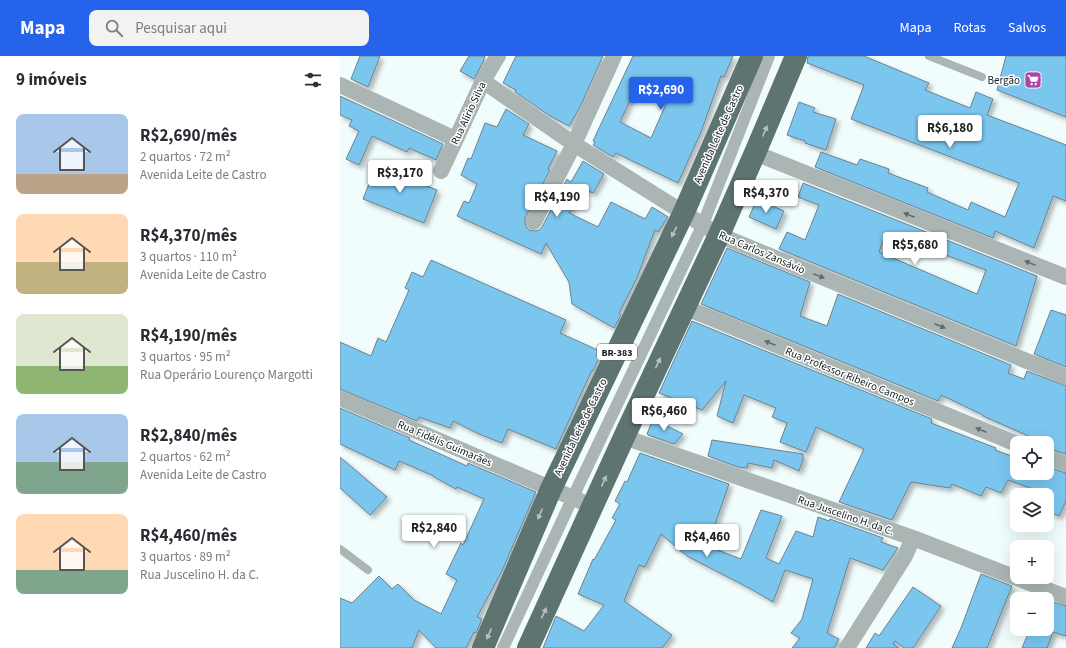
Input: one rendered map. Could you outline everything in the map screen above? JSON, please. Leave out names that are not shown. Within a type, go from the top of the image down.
[{"type":"highway","name":"Avenida Leite de Castro","points":[[483,648],[551,488],[684,212],[752,56]]},
{"type":"highway","points":[[528,648],[684,307],[711,230],[755,153],[796,56]]},
{"type":"street","name":"Rua Alírio Silva","points":[[441,171],[483,80],[498,56]]},
{"type":"street","points":[[534,222],[574,144],[614,56]]},
{"type":"street","points":[[503,648],[573,497],[711,230],[769,56]]},
{"type":"street","name":"Rua Carlos Zansávio","points":[[483,80],[574,144],[711,230],[1066,377]]},
{"type":"street","points":[[340,85],[455,139]]},
{"type":"street","points":[[755,153],[1066,277]]},
{"type":"street","name":"Rua Professor Ribeiro Campos","points":[[684,307],[1010,441]]},
{"type":"street","name":"Rua Fidélis Guimarães","points":[[340,398],[592,506]]},
{"type":"street","name":"Rua Juscelino H. da C.","points":[[624,437],[913,538],[1066,597]]},
{"type":"street","points":[[1054,460],[1066,464]]},
{"type":"street","points":[[847,648],[905,556],[913,538]]},
{"type":"lane","points":[[930,56],[982,78]]},
{"type":"lane","points":[[340,549],[368,570]]},
{"type":"building","points":[[360,56],[380,56],[368,87],[351,79]]},
{"type":"building","points":[[469,56],[485,56],[474,79],[460,71]]},
{"type":"building","points":[[516,56],[603,56],[580,107],[569,126],[550,116],[515,92],[516,90],[503,83]]},
{"type":"building","points":[[633,56],[733,56],[724,77],[721,76],[701,132],[678,183],[616,153],[613,157],[593,145],[595,142],[593,141]],"holes":[[[639,81],[669,97],[651,138],[620,122]]]},
{"type":"building","points":[[808,56],[864,56],[929,83],[925,90],[970,108],[976,92],[993,99],[987,115],[1066,145],[1066,201],[1053,196],[1034,248],[995,231],[993,238],[815,167],[821,152],[857,165],[860,159],[889,169],[888,173],[928,188],[927,192],[968,210],[971,202],[1005,217],[1019,183],[851,119],[864,85],[807,63]]},
{"type":"building","name":"Bergão","points":[[1006,56],[1066,56],[1066,117],[997,90]]},
{"type":"building","points":[[340,96],[443,144],[436,160],[409,148],[407,152],[372,136],[359,165],[346,159],[359,131],[349,126],[352,120],[340,115]]},
{"type":"building","points":[[799,102],[815,108],[813,112],[836,119],[826,150],[787,135]]},
{"type":"building","points":[[506,109],[529,124],[523,135],[557,151],[548,169],[550,170],[525,218],[526,227],[529,230],[535,231],[542,227],[567,179],[571,182],[583,161],[604,174],[593,193],[581,188],[569,213],[598,227],[611,202],[645,219],[652,207],[668,217],[658,232],[655,230],[637,278],[619,313],[621,315],[614,328],[572,304],[569,282],[546,243],[541,254],[457,216],[464,201],[469,203],[477,184],[461,175],[468,158],[471,159],[485,123],[497,127]]},
{"type":"building","points":[[376,166],[437,190],[424,223],[363,199]]},
{"type":"building","points":[[803,183],[1037,276],[1016,346],[779,249],[787,232],[805,240],[819,205],[798,197]],"holes":[[[886,233],[986,270],[977,294],[879,252]]]},
{"type":"building","points":[[757,199],[784,211],[776,229],[749,217]]},
{"type":"building","points":[[727,248],[810,282],[800,316],[827,326],[838,294],[1011,365],[1008,373],[1024,379],[1027,371],[1066,386],[1066,454],[1054,450],[1054,436],[1028,436],[941,395],[938,401],[701,304]]},
{"type":"building","points":[[431,260],[566,320],[560,333],[602,352],[593,371],[592,370],[556,449],[508,429],[502,443],[479,434],[453,421],[450,428],[419,417],[417,421],[340,389],[340,342],[371,356],[378,338],[386,342],[409,290],[405,288],[412,272],[423,277]]},
{"type":"building","points":[[1051,310],[1066,315],[1066,367],[1034,354]]},
{"type":"building","points":[[692,321],[932,419],[931,423],[996,448],[995,450],[1010,455],[1010,480],[1054,480],[1054,469],[1066,473],[1066,501],[1059,516],[1054,514],[1054,488],[1030,488],[1008,480],[1001,493],[986,487],[981,496],[952,484],[950,488],[911,482],[892,520],[839,502],[864,449],[816,427],[806,452],[780,442],[787,423],[772,417],[776,408],[744,395],[733,423],[717,416],[726,381],[702,410],[659,393]]},
{"type":"building","points":[[340,408],[410,438],[409,440],[467,466],[468,463],[536,492],[502,571],[477,617],[482,619],[476,633],[474,632],[466,648],[436,648],[419,630],[412,648],[340,648],[340,598],[352,603],[379,576],[392,589],[398,584],[414,600],[441,614],[457,580],[446,574],[461,543],[463,545],[484,499],[457,487],[456,489],[434,476],[399,461],[395,470],[340,444]]},
{"type":"building","points":[[653,419],[683,434],[674,444],[648,435],[647,434]]},
{"type":"building","points":[[712,440],[803,454],[803,460],[799,471],[774,460],[772,468],[748,463],[747,468],[738,467],[708,456]]},
{"type":"building","points":[[640,453],[729,484],[713,530],[720,531],[715,549],[741,559],[761,510],[782,516],[766,558],[779,564],[796,531],[813,537],[818,517],[829,521],[830,519],[883,538],[881,542],[898,548],[883,570],[850,558],[827,633],[839,639],[834,648],[792,648],[800,638],[791,633],[802,619],[813,579],[785,570],[773,602],[687,556],[661,534],[645,567],[639,565],[624,601],[672,635],[662,648],[543,648],[556,616],[584,631],[604,605],[578,594],[593,559],[594,560],[616,520],[612,518],[620,504],[615,501],[625,481],[627,482]]},
{"type":"building","points":[[340,457],[387,497],[370,515],[340,488]]},
{"type":"building","points":[[981,574],[1012,586],[987,648],[952,648],[961,628]]},
{"type":"building","points":[[913,587],[941,606],[913,648],[904,648],[895,641],[893,644],[899,648],[866,648],[875,633],[879,636]]},
{"type":"building","points":[[1054,602],[1066,606],[1066,636],[1054,632]]},
{"type":"building","points":[[1027,636],[1052,636],[1047,648],[1022,648]]},
{"type":"place","name":"Bergão","points":[[1033,80]]}]
